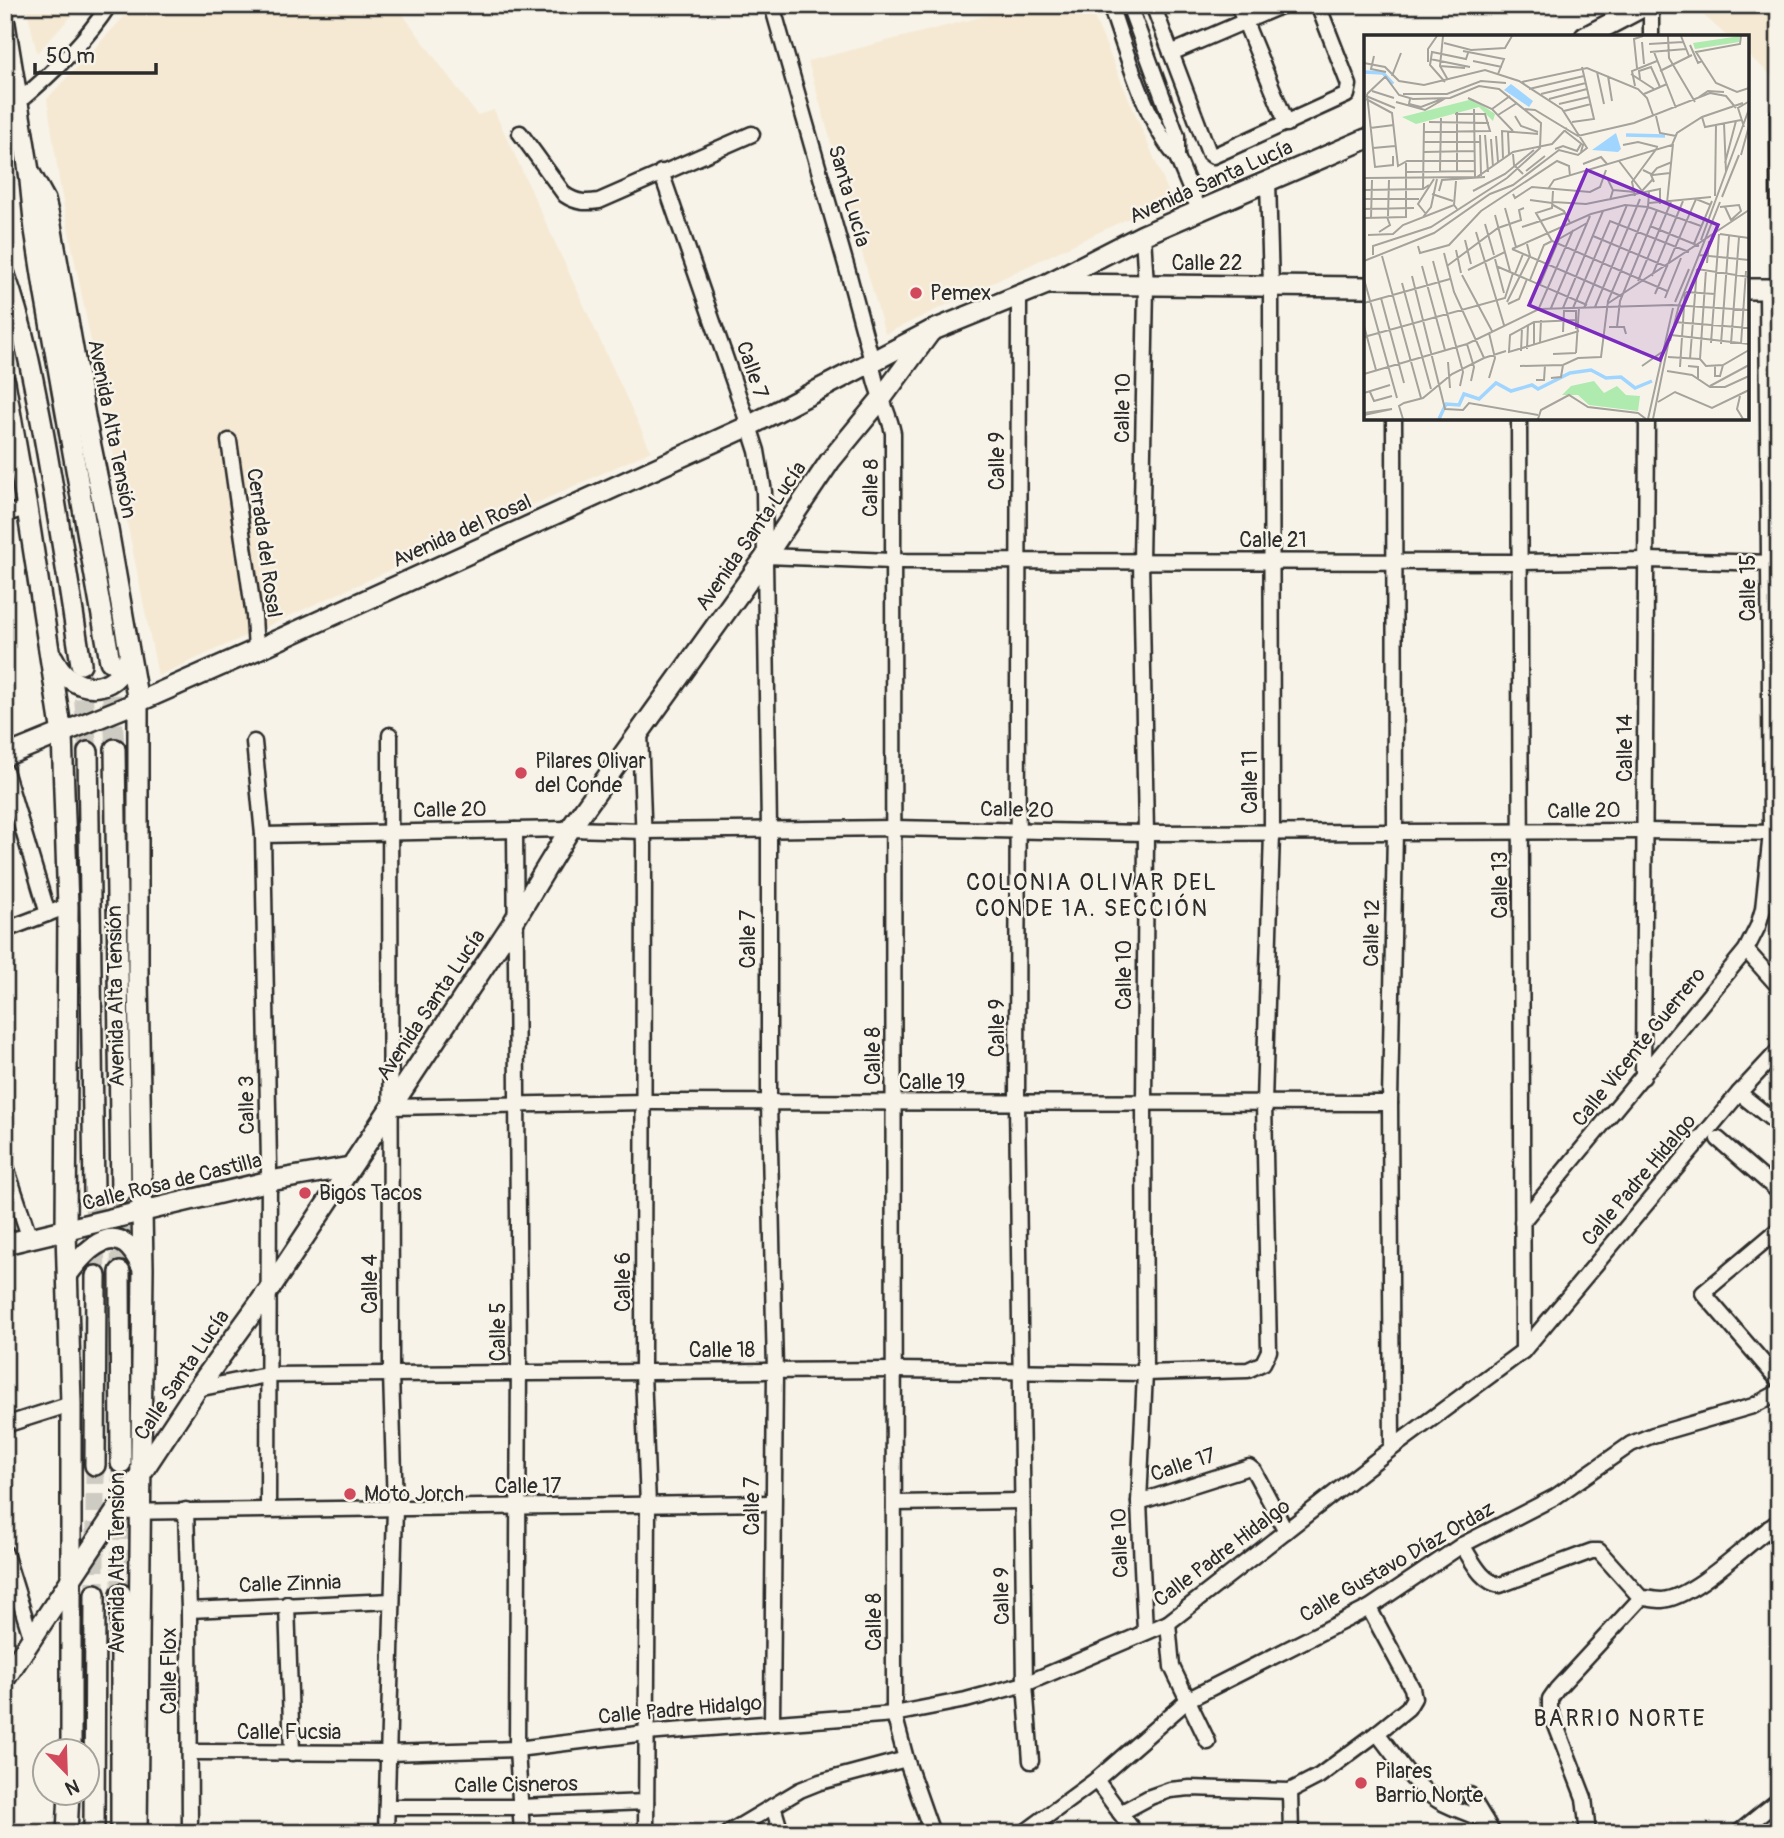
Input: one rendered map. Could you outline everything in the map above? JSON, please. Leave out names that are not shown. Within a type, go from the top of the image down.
[{"type":"street","points":[[18,102],[45,80],[97,24],[109,5]]},
{"type":"street","name":"Santa Lucía","points":[[772,5],[845,258],[872,361],[872,374],[881,399]]},
{"type":"street","points":[[1110,5],[1137,81],[1164,144],[1177,157],[1200,212]]},
{"type":"street","points":[[1129,5],[1177,136],[1177,157]]},
{"type":"street","points":[[1153,5],[1209,153],[1215,156],[1344,98],[1349,93],[1349,85],[1318,5]]},
{"type":"street","points":[[1238,5],[1287,124]]},
{"type":"street","points":[[1171,53],[1283,5]]},
{"type":"street","points":[[1589,35],[1646,5]]},
{"type":"street","points":[[1651,5],[1651,35]]},
{"type":"street","name":"Avenida Alta Tensión","points":[[5,24],[29,171],[34,230],[45,294],[120,659],[138,702],[143,1268],[137,1833]]},
{"type":"street","points":[[1778,115],[1779,241]]},
{"type":"street","points":[[520,134],[565,195],[573,201],[585,203],[599,201],[752,134]]},
{"type":"street","name":"Avenida Santa Lucía","points":[[350,1167],[514,920],[570,829],[830,461],[881,399],[931,331],[1047,284],[1143,235],[1364,140]]},
{"type":"street","name":"Calle 7","points":[[661,172],[749,425],[757,451],[764,492],[769,829],[769,1103],[775,1371],[772,1723]]},
{"type":"street","name":"Calle 11","points":[[1248,1370],[1263,1363],[1269,1351],[1264,1103],[1272,833],[1269,561],[1271,286],[1268,181]]},
{"type":"street","name":"Calle 10","points":[[1143,235],[1146,285],[1142,561],[1146,833],[1145,1373],[1139,1502],[1145,1631]]},
{"type":"street","points":[[5,275],[15,303],[37,399],[58,512],[81,664]]},
{"type":"street","name":"Calle 22","points":[[1047,284],[1364,287]]},
{"type":"street","name":"Calle 15","points":[[1764,289],[1774,563],[1775,833],[1766,886]]},
{"type":"street","name":"Calle 9","points":[[1019,295],[1017,1103],[1021,1501],[1025,1684],[1031,1761]]},
{"type":"street","name":"Avenida del Rosal","points":[[5,757],[256,650],[749,425],[931,331]]},
{"type":"street","points":[[5,382],[62,734],[68,906],[66,1231],[71,1404],[71,1736]]},
{"type":"street","name":"Calle 8","points":[[881,399],[893,433],[894,1714],[927,1832]]},
{"type":"street","name":"Calle 12","points":[[1392,1448],[1390,1103],[1395,831],[1394,420]]},
{"type":"street","name":"Calle 13","points":[[1519,420],[1522,1351]]},
{"type":"street","name":"Calle 14","points":[[1643,1077],[1647,420]]},
{"type":"street","name":"Cerrada del Rosal","points":[[229,441],[254,617],[256,650]]},
{"type":"street","points":[[5,514],[27,508]]},
{"type":"street","name":"Calle 21","points":[[766,555],[891,561],[1647,560],[1774,563]]},
{"type":"street","points":[[51,654],[65,677],[77,684],[91,687],[105,685],[117,678],[126,667],[120,659]]},
{"type":"street","name":"Calle 6","points":[[640,732],[644,831],[643,1371],[648,1506],[646,1833]]},
{"type":"street","name":"Calle 4","points":[[386,1833],[396,1508],[391,1373],[390,735]]},
{"type":"street","name":"Calle 3","points":[[254,742],[263,835],[270,1181],[268,1509]]},
{"type":"street","name":"Avenida Alta Tensión","points":[[115,749],[121,1192]]},
{"type":"street","name":"Avenida Alta Tensión","points":[[88,752],[94,1193]]},
{"type":"street","points":[[5,770],[48,914]]},
{"type":"street","name":"Calle 20","points":[[263,835],[570,829],[644,831],[893,828],[1146,833],[1775,833]]},
{"type":"street","name":"Calle 5","points":[[515,830],[519,1373],[517,1749],[522,1833]]},
{"type":"street","points":[[1766,886],[1779,898]]},
{"type":"street","name":"Calle Vicente Guerrero","points":[[1522,1222],[1746,950],[1763,909],[1766,886]]},
{"type":"street","points":[[5,929],[68,906]]},
{"type":"street","points":[[1746,950],[1779,987]]},
{"type":"street","name":"Calle Padre Hidalgo","points":[[388,1753],[517,1749],[646,1733],[894,1714],[966,1700],[1025,1684],[1168,1623],[1392,1448],[1522,1351],[1739,1093],[1778,1051]]},
{"type":"street","points":[[1739,1093],[1779,1125]]},
{"type":"street","name":"Calle 19","points":[[391,1107],[645,1102],[1390,1103]]},
{"type":"street","points":[[1718,1139],[1779,1192]]},
{"type":"street","points":[[5,1164],[30,1239]]},
{"type":"street","name":"Calle Rosa de Castilla","points":[[5,1244],[270,1181],[350,1167]]},
{"type":"street","name":"Calle Santa Lucía","points":[[5,1679],[197,1389],[271,1287],[350,1167]]},
{"type":"street","points":[[1779,1229],[1704,1290],[1704,1296],[1779,1381]]},
{"type":"street","points":[[68,1274],[88,1251],[114,1240],[127,1245],[143,1268]]},
{"type":"street","name":"Avenida Alta Tensión","points":[[120,1272],[121,1463]]},
{"type":"street","name":"Avenida Alta Tensión","points":[[94,1465],[96,1276]]},
{"type":"street","name":"Calle 18","points":[[197,1389],[267,1375],[893,1370],[1145,1373],[1248,1370]]},
{"type":"street","name":"Calle Gustavo Díaz Ordaz","points":[[1024,1833],[1096,1780],[1189,1699],[1370,1608],[1462,1545],[1555,1497],[1631,1444],[1753,1406],[1779,1392]]},
{"type":"street","points":[[5,1425],[71,1404]]},
{"type":"street","name":"Calle 17","points":[[1139,1502],[1249,1467],[1254,1471],[1286,1531]]},
{"type":"street","points":[[895,1503],[1021,1501]]},
{"type":"street","name":"Calle 17","points":[[115,1513],[773,1503]]},
{"type":"street","name":"Calle Flox","points":[[186,1510],[190,1833]]},
{"type":"street","points":[[1462,1545],[1483,1577],[1491,1584],[1500,1586],[1592,1551],[1599,1551],[1641,1598],[1664,1600],[1699,1583],[1774,1525],[1779,1542]]},
{"type":"street","points":[[5,1553],[32,1640]]},
{"type":"street","name":"Avenida Alta Tensión","points":[[94,1833],[95,1594]]},
{"type":"street","name":"Avenida Alta Tensión","points":[[121,1594],[121,1833]]},
{"type":"street","points":[[1588,1833],[1584,1798],[1574,1766],[1550,1710],[1550,1699],[1641,1598]]},
{"type":"street","name":"Calle Zinnia","points":[[189,1609],[392,1601]]},
{"type":"street","points":[[287,1604],[292,1753]]},
{"type":"street","points":[[1120,1812],[1170,1790],[1190,1788],[1290,1791],[1319,1776],[1408,1708],[1414,1698],[1412,1688],[1370,1608]]},
{"type":"street","points":[[1168,1623],[1172,1667],[1208,1742]]},
{"type":"street","points":[[1377,1732],[1420,1786],[1440,1801],[1485,1820]]},
{"type":"street","name":"Calle Fucsia","points":[[190,1752],[388,1753]]},
{"type":"street","points":[[728,1833],[820,1782],[906,1759]]},
{"type":"street","points":[[1096,1780],[1135,1833]]},
{"type":"street","points":[[1290,1791],[1291,1833]]},
{"type":"street","points":[[1470,1795],[1493,1833]]},
{"type":"street","points":[[1738,1833],[1779,1800]]},
{"type":"street","name":"Calle Cisneros","points":[[388,1807],[520,1807],[646,1802]]},
{"type":"street","points":[[67,1833],[68,1806]]},
{"type":"street","points":[[773,1806],[781,1833]]},
{"type":"shaded area","points":[[26,5],[82,5],[37,53]]},
{"type":"shaded area","points":[[135,5],[396,5],[477,115],[494,110],[651,451],[158,676],[61,192],[47,99]]},
{"type":"shaded area","points":[[994,5],[1089,5],[1171,198],[885,334],[808,61],[997,13]]},
{"type":"shaded area","points":[[1692,5],[1779,5],[1779,82],[1749,56],[1749,35],[1726,35]]},
{"type":"tunnel","points":[[110,666],[115,749]]},
{"type":"tunnel","points":[[81,669],[88,752]]},
{"type":"tunnel","points":[[120,1272],[121,1192]]},
{"type":"tunnel","points":[[94,1193],[96,1276]]},
{"type":"tunnel","points":[[121,1463],[121,1594]]},
{"type":"tunnel","points":[[95,1465],[95,1594]]},
{"type":"place","name":"Pemex","points":[[916,293]]},
{"type":"place","name":"Pilares Olivar del Conde","points":[[521,773]]},
{"type":"place","name":"Bigos Tacos","points":[[305,1193]]},
{"type":"place","name":"Moto Jorch","points":[[350,1494]]},
{"type":"place","name":"Pilares Barrio Norte","points":[[1361,1783]]},
{"type":"district","name":"COLONIA OLIVAR DEL CONDE 1A. SECCIÓN","points":[[1092,895]]},
{"type":"district","name":"BARRIO NORTE","points":[[1620,1718]]}]
